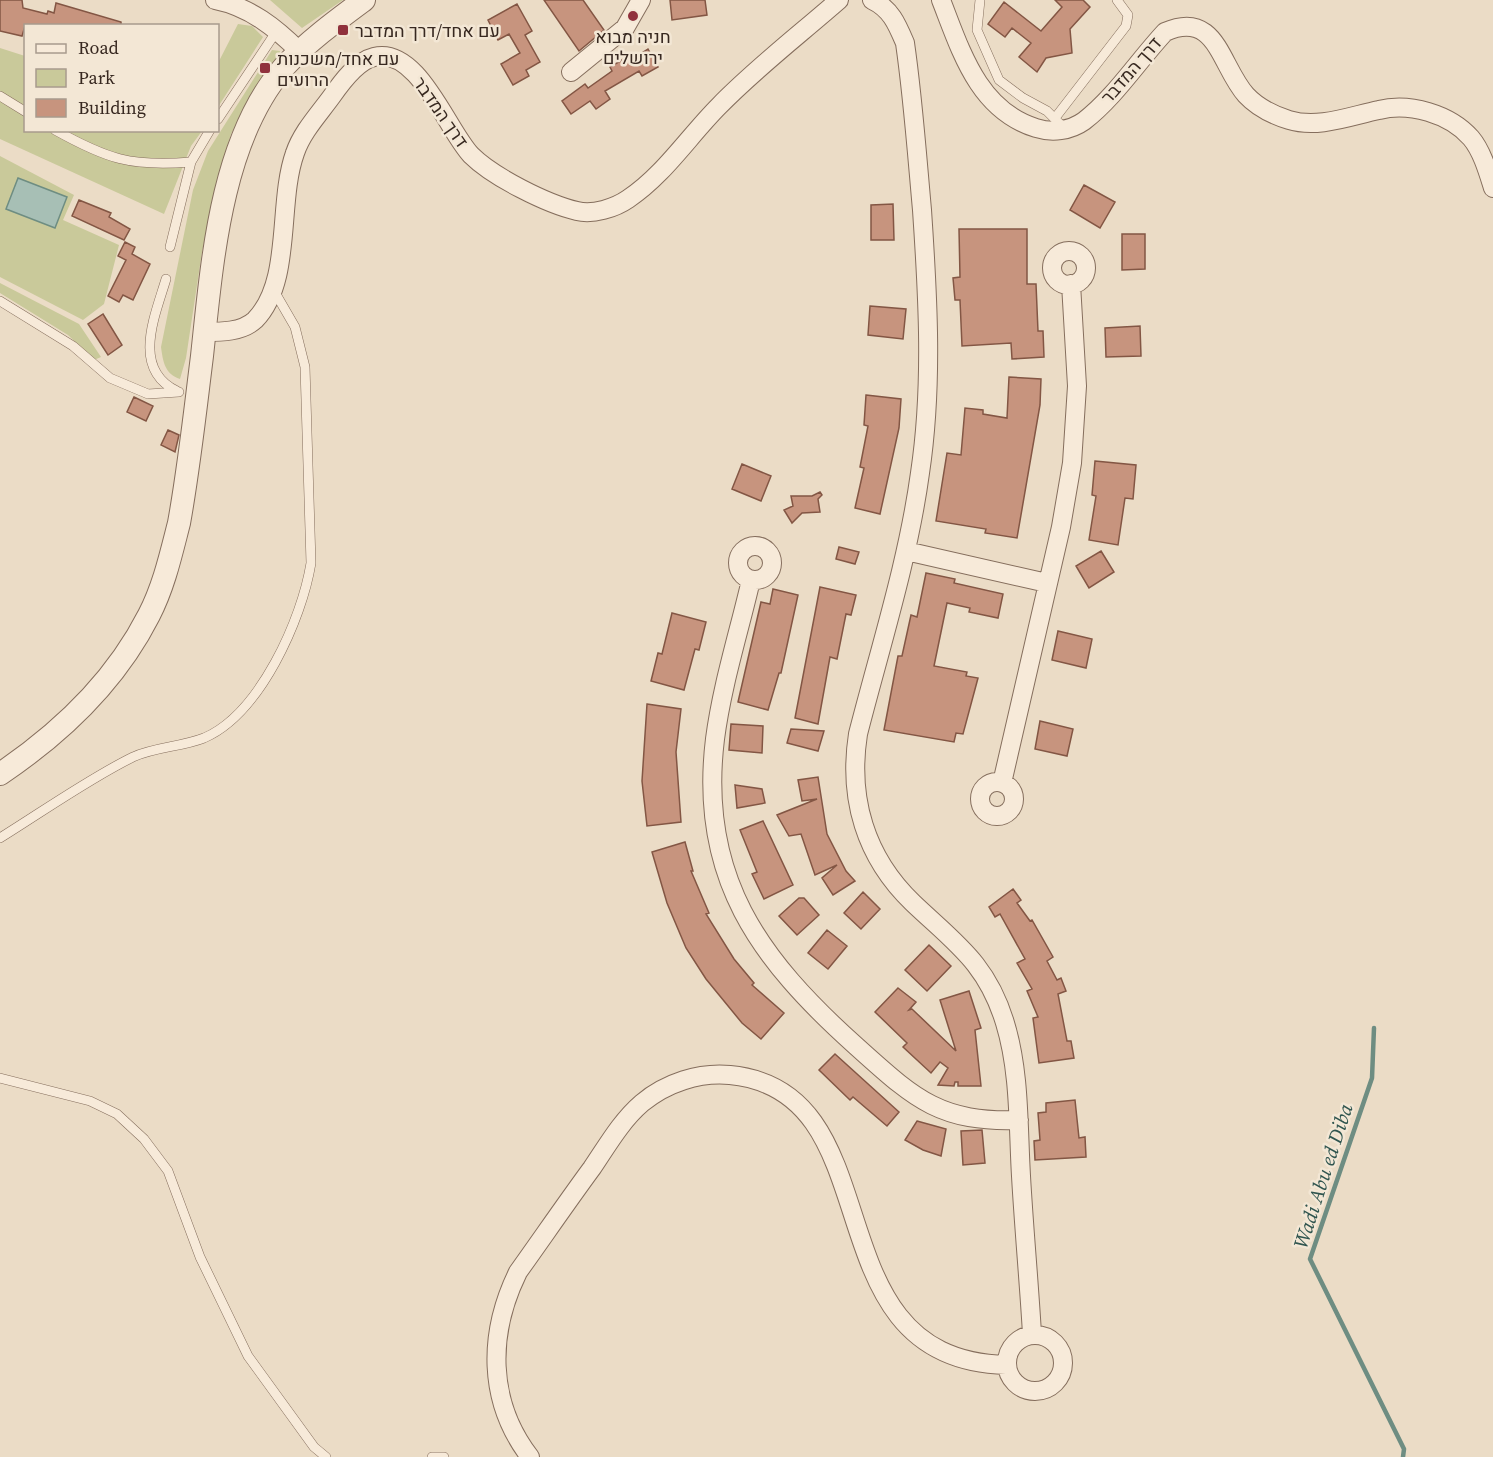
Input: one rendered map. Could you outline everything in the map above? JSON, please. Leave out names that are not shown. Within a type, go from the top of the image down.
[{"type":"street","points":[[215,0],[253,14],[278,29],[300,52]]},
{"type":"street","points":[[0,774],[53,736],[77,713],[128,650],[150,614],[167,568],[179,523],[188,397],[204,332],[220,220],[244,136],[264,97],[284,68],[300,52],[364,0]]},
{"type":"street","points":[[571,72],[625,28],[641,0]]},
{"type":"street","name":"דרך המדבר","points":[[204,332],[226,332],[254,321],[273,290],[280,260],[283,210],[295,152],[309,127],[341,84],[360,66],[374,57],[390,58],[406,65],[418,76],[457,139],[472,156],[499,175],[558,206],[581,212],[601,210],[626,200],[648,183],[721,104],[839,0]]},
{"type":"street","points":[[872,0],[885,6],[905,43],[926,275],[929,348],[921,472],[906,551],[858,734],[854,776],[860,816],[874,854],[885,871],[914,904],[964,949],[988,983],[1011,1043],[1019,1120],[1032,1334]]},
{"type":"street","points":[[941,0],[972,74],[987,97],[1021,123],[1047,132],[1060,124]]},
{"type":"street","name":"דרך המדבר","points":[[1060,124],[1082,122],[1102,104],[1165,32],[1177,27],[1191,26],[1207,33],[1245,94],[1260,108],[1294,122],[1319,123],[1381,109],[1405,107],[1431,114],[1455,124],[1472,139],[1493,188]]},
{"type":"street","points":[[1002,783],[1067,494],[1075,436],[1076,362],[1071,284]]},
{"type":"street","points":[[906,551],[1047,583]]},
{"type":"street","points":[[751,580],[721,705],[712,773],[718,839],[737,902],[766,951],[796,990],[900,1086],[936,1108],[959,1117],[983,1121],[1019,1120]]},
{"type":"street","points":[[530,1457],[508,1421],[500,1396],[496,1370],[497,1336],[507,1294],[518,1272],[620,1127],[642,1104],[666,1087],[692,1077],[719,1074],[745,1076],[770,1085],[793,1099],[813,1119],[828,1144],[875,1277],[898,1317],[915,1335],[942,1351],[972,1362],[1006,1365]]},
{"type":"street","points":[[1032,1334],[1049,1338],[1061,1351],[1063,1365],[1057,1381],[1046,1389],[1029,1391],[1014,1382],[1006,1365],[1012,1345],[1032,1334]]},
{"type":"lane","points":[[980,0],[977,30],[999,80],[1060,124],[1126,26],[1128,15],[1117,0]]},
{"type":"lane","points":[[219,118],[278,29]]},
{"type":"lane","points":[[0,96],[24,111]]},
{"type":"lane","points":[[59,132],[90,150],[123,161],[151,166],[191,162]]},
{"type":"lane","points":[[170,247],[191,162],[209,132]]},
{"type":"lane","points":[[166,279],[150,334],[149,357],[157,377],[188,397]]},
{"type":"lane","points":[[0,838],[133,758],[206,737],[227,723],[265,680],[290,630],[307,588],[311,563],[308,405],[305,367],[295,327],[273,290]]},
{"type":"lane","points":[[0,301],[73,346],[110,378],[148,394],[188,397]]},
{"type":"lane","points":[[0,1078],[90,1101],[117,1114],[144,1139],[168,1171],[200,1257],[248,1356],[315,1448],[326,1457]]},
{"type":"lane","points":[[432,1457],[444,1457]]},
{"type":"green space","points":[[270,0],[343,0],[302,28]]},
{"type":"green space","points":[[238,24],[252,26],[263,37],[219,105],[219,61]]},
{"type":"green space","points":[[0,48],[24,56],[24,132],[201,132],[191,146],[164,214],[0,139]]},
{"type":"green space","points":[[272,50],[280,51],[278,60],[248,101],[231,134],[218,178],[202,252],[186,358],[180,379],[168,371],[161,347],[193,190],[208,151]]},
{"type":"green space","points":[[0,156],[74,195],[63,220],[119,245],[104,304],[83,320],[0,277]]},
{"type":"green space","points":[[0,283],[79,324],[101,357],[94,360],[68,335],[0,293]]},
{"type":"shaded area","points":[[18,178],[67,197],[55,228],[6,209]]},
{"type":"building","points":[[0,0],[22,0],[23,8],[47,14],[48,11],[54,13],[56,3],[121,22],[121,24],[24,24],[22,36],[0,31]]},
{"type":"building","points":[[544,0],[583,0],[604,30],[579,51]]},
{"type":"building","points":[[670,0],[705,0],[707,15],[672,20]]},
{"type":"building","points":[[1055,0],[1083,0],[1090,7],[1070,29],[1072,53],[1046,58],[1037,72],[1019,57],[1031,43],[1012,28],[1005,37],[988,24],[1004,2],[1041,31],[1062,7]]},
{"type":"building","points":[[517,4],[532,31],[525,35],[540,62],[526,70],[529,76],[513,85],[501,64],[520,53],[509,34],[498,40],[488,20]]},
{"type":"building","points":[[648,49],[658,67],[642,76],[639,71],[605,91],[610,99],[596,109],[590,101],[571,114],[562,101],[585,84],[588,88],[612,71],[610,67],[632,54],[634,58]]},
{"type":"building","points":[[1084,185],[1115,202],[1100,228],[1070,210]]},
{"type":"building","points":[[79,200],[111,213],[109,217],[130,229],[124,240],[72,216]]},
{"type":"building","points":[[893,204],[894,240],[871,240],[871,205]]},
{"type":"building","points":[[959,229],[1027,229],[1027,284],[1036,284],[1038,331],[1043,331],[1044,357],[1012,359],[1011,343],[962,346],[960,300],[955,300],[953,278],[960,277]]},
{"type":"building","points":[[1122,234],[1145,234],[1145,269],[1122,270]]},
{"type":"building","points":[[125,242],[135,247],[132,254],[150,264],[133,300],[123,295],[119,302],[108,296],[126,260],[118,256]]},
{"type":"building","points":[[870,306],[906,309],[903,339],[868,335]]},
{"type":"building","points":[[103,314],[122,345],[108,355],[88,324]]},
{"type":"building","points":[[1140,326],[1141,356],[1106,357],[1105,328]]},
{"type":"building","points":[[1009,377],[1041,379],[1040,405],[1017,538],[985,533],[986,529],[936,521],[947,453],[961,455],[965,408],[983,410],[983,414],[1007,418]]},
{"type":"building","points":[[866,395],[901,399],[899,428],[880,514],[855,508],[864,468],[860,467],[868,426],[864,425]]},
{"type":"building","points":[[134,397],[153,406],[146,421],[127,412]]},
{"type":"building","points":[[168,430],[179,435],[175,452],[161,445]]},
{"type":"building","points":[[1095,461],[1136,465],[1133,499],[1125,498],[1118,545],[1089,540],[1096,496],[1092,495]]},
{"type":"building","points":[[742,464],[771,476],[761,501],[732,489]]},
{"type":"building","points":[[820,492],[822,495],[818,499],[820,512],[802,513],[792,523],[784,510],[793,506],[791,496],[812,496]]},
{"type":"building","points":[[839,547],[859,552],[855,564],[836,559]]},
{"type":"building","points":[[1101,551],[1114,572],[1089,588],[1076,566]]},
{"type":"building","points":[[926,573],[955,579],[954,583],[1003,594],[998,618],[969,612],[970,608],[947,603],[934,666],[967,672],[966,676],[978,678],[963,734],[956,733],[954,742],[884,730],[898,656],[902,656],[911,615],[917,617]]},
{"type":"building","points":[[820,587],[856,595],[851,615],[846,614],[837,659],[830,657],[818,724],[795,718]]},
{"type":"building","points":[[773,589],[798,595],[781,673],[779,673],[768,710],[738,702],[761,602],[770,604]]},
{"type":"building","points":[[672,613],[706,622],[699,650],[695,649],[684,690],[651,681],[658,653],[662,654]]},
{"type":"building","points":[[1058,631],[1092,639],[1086,668],[1052,660]]},
{"type":"building","points":[[647,704],[681,709],[676,752],[681,822],[647,826],[642,781]]},
{"type":"building","points":[[1040,721],[1073,729],[1067,756],[1035,749]]},
{"type":"building","points":[[731,724],[763,726],[762,753],[729,750]]},
{"type":"building","points":[[791,729],[824,731],[818,751],[787,743]]},
{"type":"building","points":[[818,777],[827,834],[846,871],[855,881],[833,895],[822,878],[837,865],[815,875],[801,834],[789,836],[777,815],[817,799],[802,801],[798,780]]},
{"type":"building","points":[[735,785],[762,789],[765,803],[737,808]]},
{"type":"building","points":[[763,821],[793,885],[764,899],[752,874],[757,872],[740,830]]},
{"type":"building","points":[[685,842],[693,871],[691,871],[709,913],[706,914],[734,959],[754,983],[752,985],[784,1013],[761,1039],[742,1023],[706,979],[686,948],[667,903],[652,852]]},
{"type":"building","points":[[1013,889],[1021,900],[1017,903],[1030,921],[1032,920],[1053,957],[1047,961],[1057,980],[1061,978],[1066,991],[1058,994],[1067,1041],[1071,1041],[1074,1058],[1039,1063],[1033,1018],[1038,1017],[1027,991],[1032,989],[1017,963],[1025,959],[1000,914],[995,917],[989,907]]},
{"type":"building","points":[[863,892],[880,909],[861,929],[844,913]]},
{"type":"building","points":[[799,898],[804,898],[819,915],[797,935],[779,916]]},
{"type":"building","points":[[827,930],[847,946],[828,969],[808,953]]},
{"type":"building","points":[[929,945],[951,966],[927,991],[905,970]]},
{"type":"building","points":[[898,988],[916,1002],[909,1010],[912,1009],[956,1051],[940,1000],[969,991],[981,1028],[975,1030],[981,1086],[958,1086],[958,1082],[955,1082],[954,1086],[938,1085],[948,1068],[940,1062],[931,1073],[903,1047],[907,1043],[875,1012]]},
{"type":"building","points":[[835,1054],[899,1112],[887,1126],[853,1097],[850,1100],[819,1070]]},
{"type":"building","points":[[1075,1100],[1079,1138],[1085,1137],[1086,1157],[1035,1160],[1034,1141],[1040,1140],[1038,1113],[1046,1112],[1046,1103]]},
{"type":"building","points":[[917,1121],[946,1129],[941,1156],[923,1150],[905,1140]]},
{"type":"building","points":[[982,1130],[985,1163],[963,1165],[961,1131]]},
{"type":"waterway","name":"Wadi Abu ed Diba","points":[[1374,1028],[1372,1078],[1310,1259],[1404,1449],[1403,1457]]},
{"type":"place","name":"חניה מבוא ירושלים","points":[[633,16]]},
{"type":"place","name":"עם אחד/דרך המדבר","points":[[343,30]]},
{"type":"place","name":"עם אחד/משכנות הרועים","points":[[265,68]]}]
